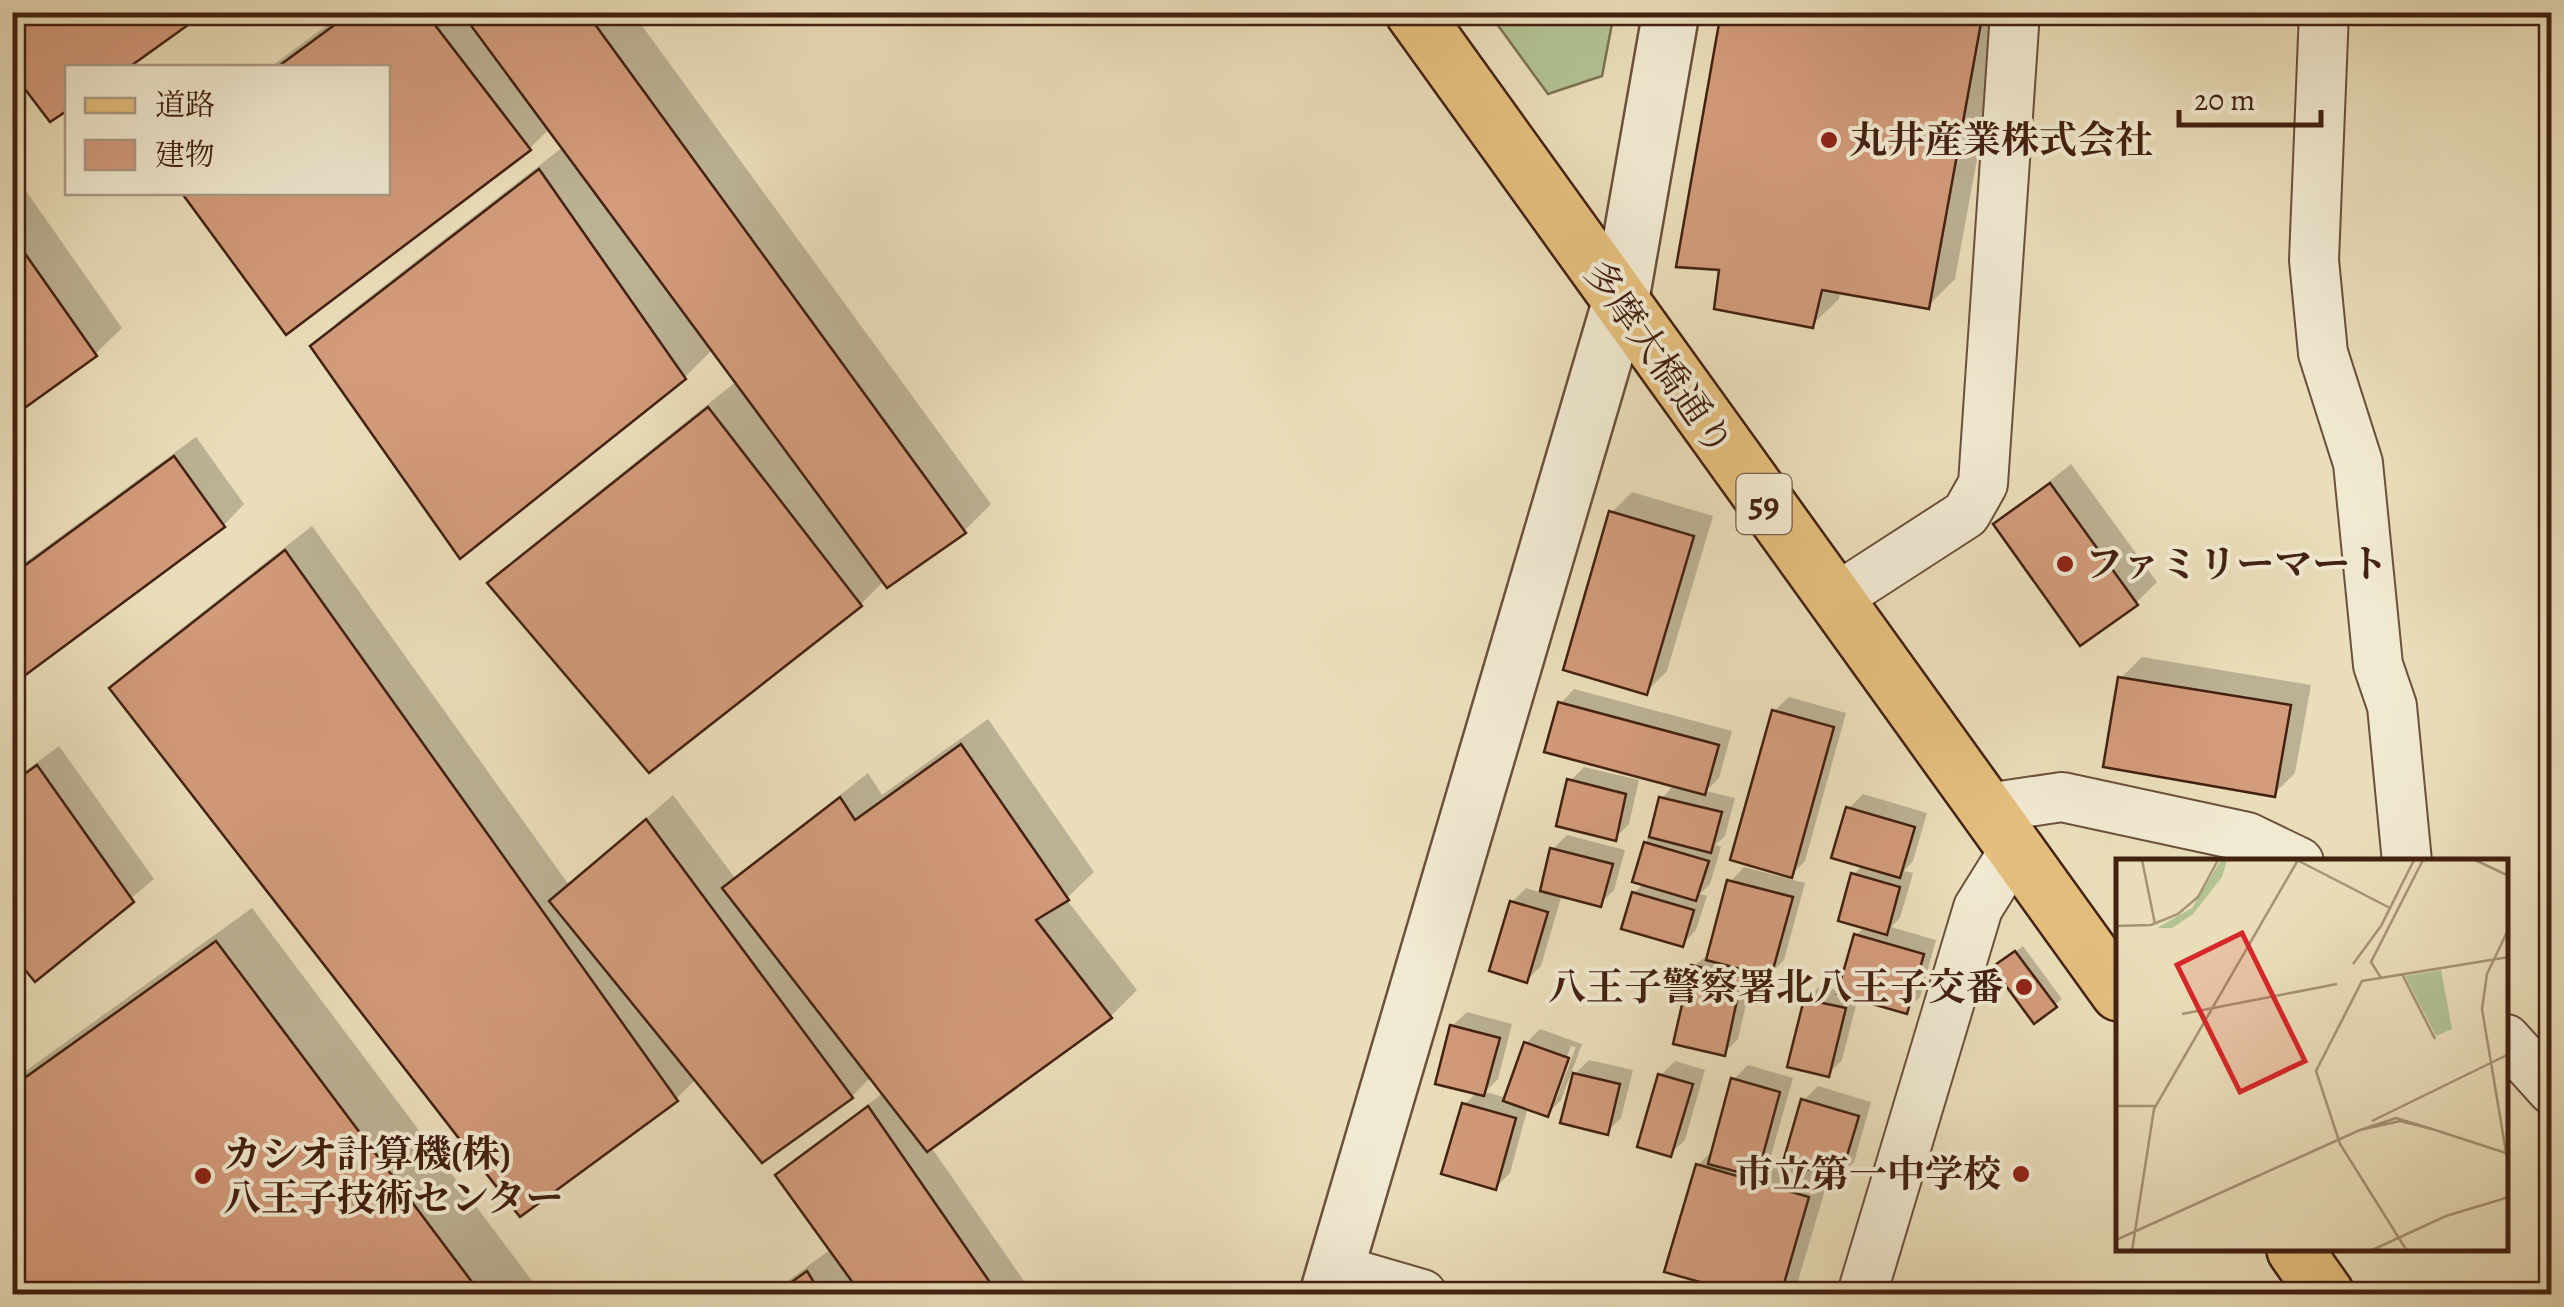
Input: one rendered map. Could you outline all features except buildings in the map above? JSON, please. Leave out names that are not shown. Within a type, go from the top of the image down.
[{"type":"main road","name":"多摩大橋通り","points":[[1413,12],[2116,989]]},
{"type":"main road","points":[[2296,1252],[2326,1294]]},
{"type":"street","points":[[1422,1294],[1332,1282],[1620,304],[1671,12]]},
{"type":"street","points":[[1833,600],[1966,514],[1983,484],[2015,12]]},
{"type":"street","points":[[2324,12],[2314,260],[2323,354],[2358,463],[2378,665],[2392,706],[2407,859]]},
{"type":"street","points":[[1862,1294],[2001,828],[2062,797],[2247,837],[2292,859]]},
{"type":"street","points":[[2509,1042],[2552,1090]]},
{"type":"green space","points":[[1489,13],[1614,13],[1602,76],[1548,94]]},
{"type":"place","name":"丸井産業株式会社","points":[[1829,140]]},
{"type":"place","name":"ファミリーマート","points":[[2065,564]]},
{"type":"place","name":"八王子警察署北八王子交番","points":[[2024,987]]},
{"type":"place","name":"市立第一中学校","points":[[2021,1174]]},
{"type":"place","name":"カシオ計算機(株) 八王子技術センター","points":[[203,1176]]}]
